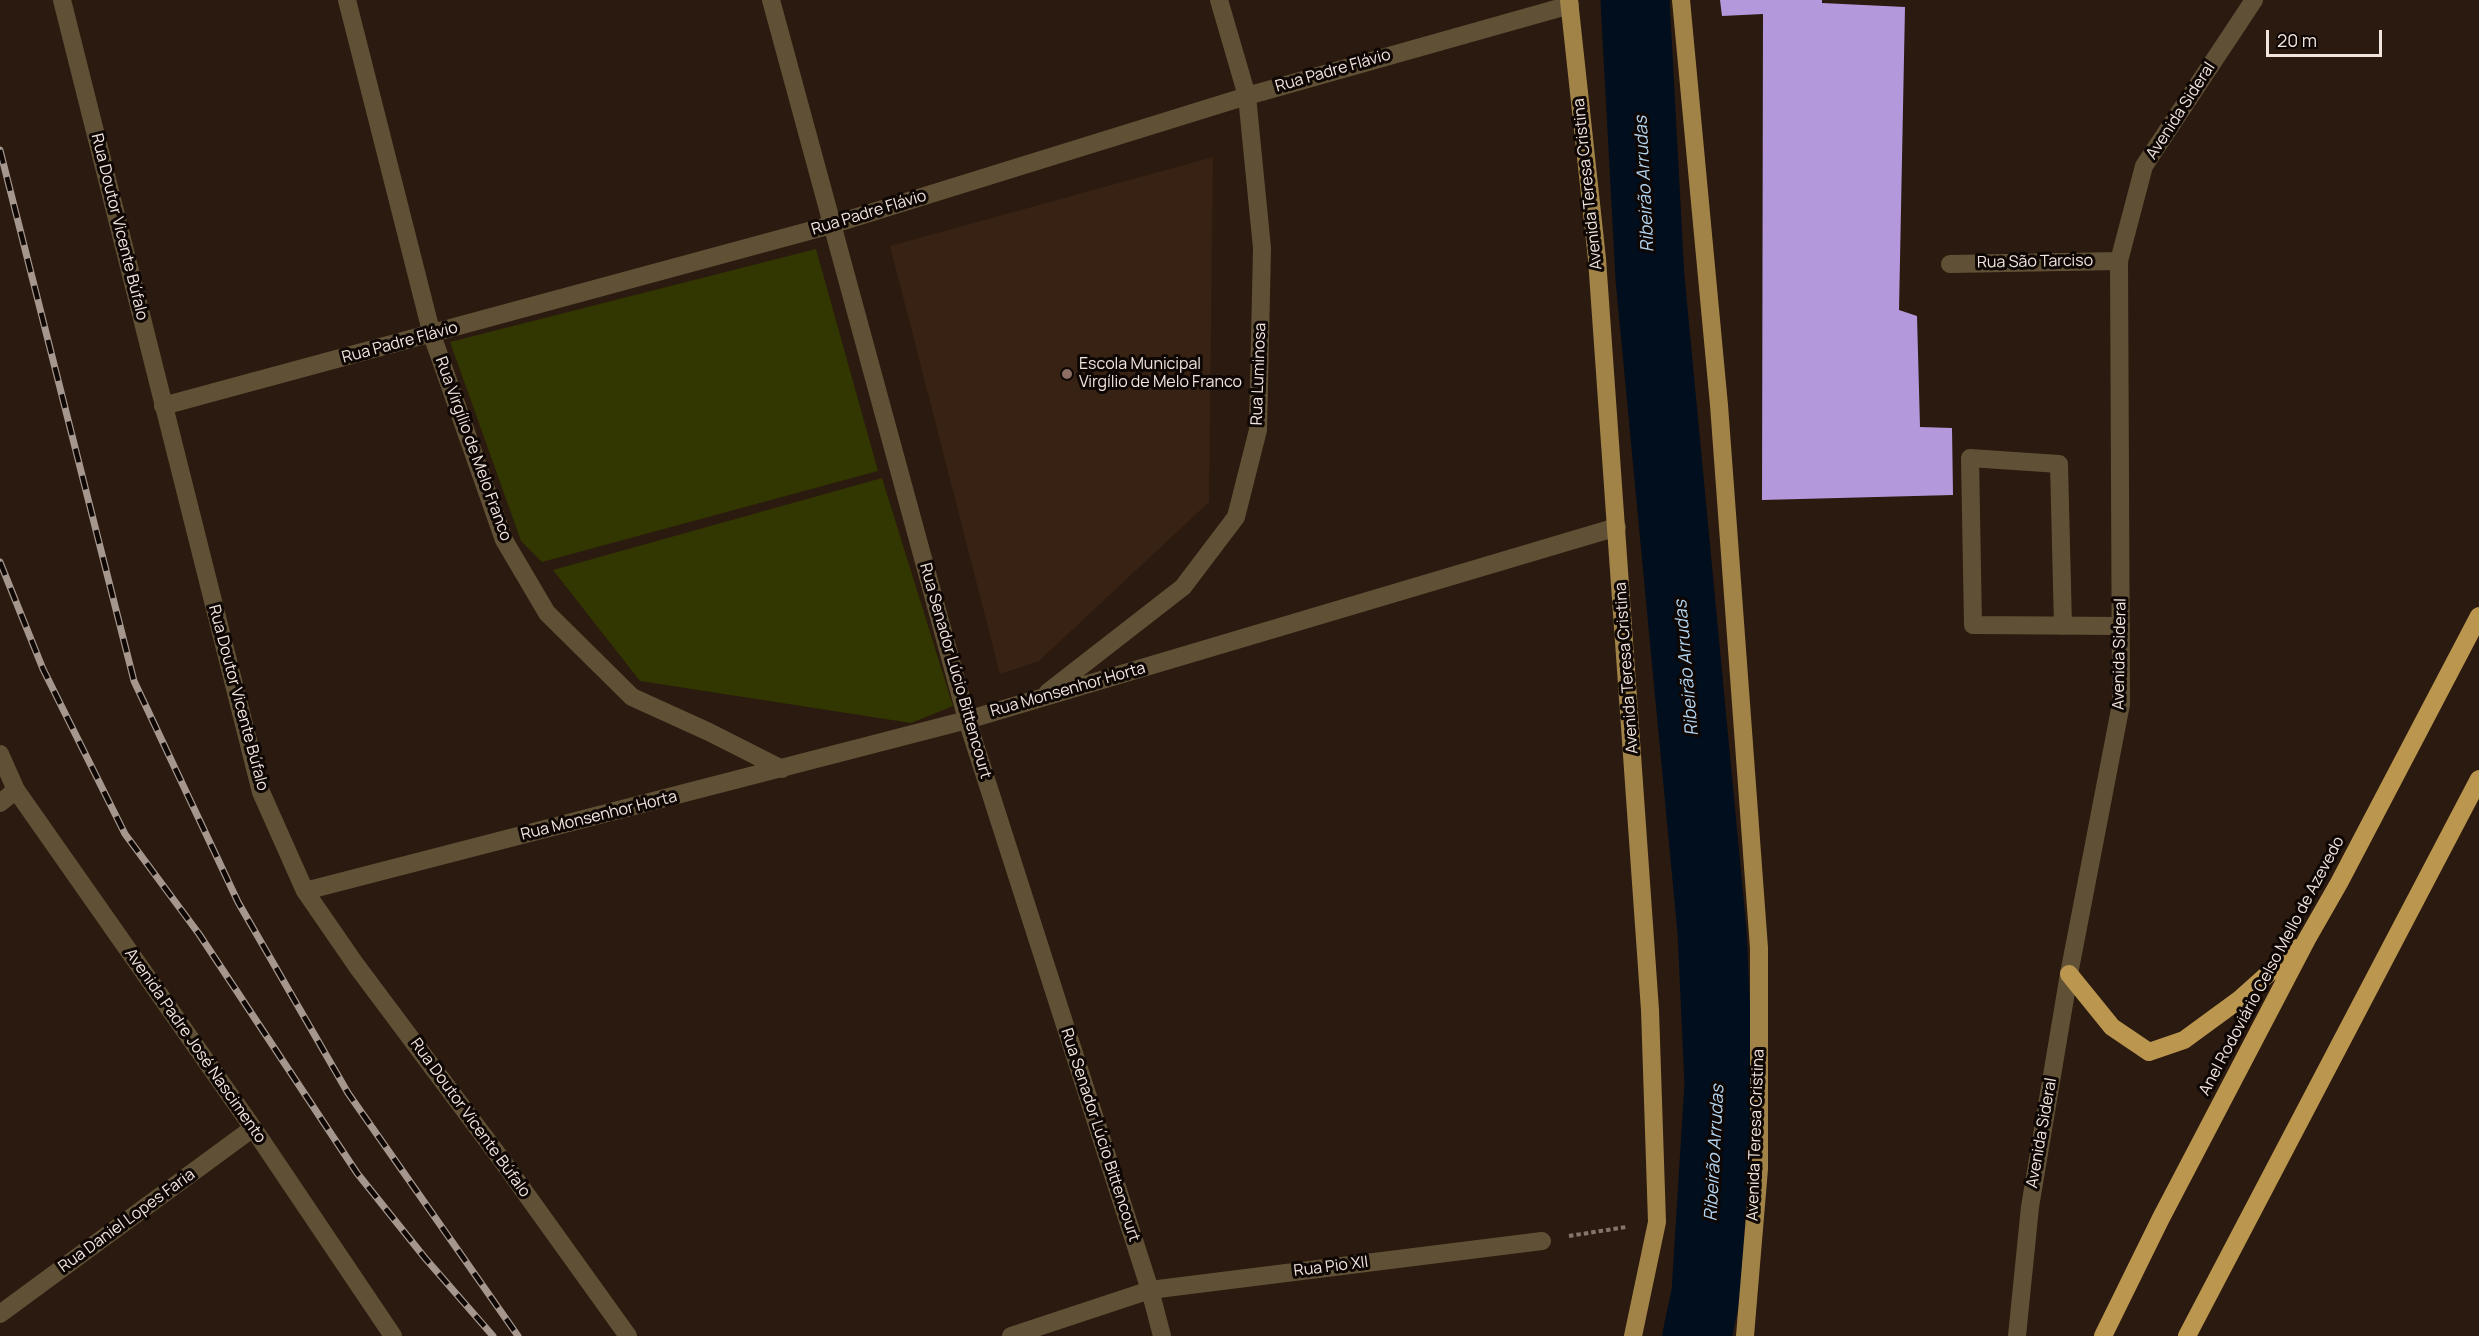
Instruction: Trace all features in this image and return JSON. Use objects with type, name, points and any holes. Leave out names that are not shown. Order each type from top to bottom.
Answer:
[{"type":"highway","name":"Anel Rodoviário Celso Mello de Azevedo","points":[[2103,1336],[2161,1218],[2479,616]]},
{"type":"highway","points":[[2188,1335],[2479,778]]},
{"type":"highway","points":[[2069,974],[2112,1028],[2149,1052],[2184,1040],[2240,999],[2307,939]]},
{"type":"main road","name":"Avenida Teresa Cristina","points":[[1681,0],[1719,405],[1759,948],[1759,1169],[1745,1336]]},
{"type":"main road","name":"Avenida Teresa Cristina","points":[[1569,2],[1597,259],[1650,1010],[1657,1222],[1634,1336]]},
{"type":"street","name":"Rua Doutor Vicente Búfalo","points":[[62,0],[261,792],[305,891],[356,965],[501,1159],[628,1336]]},
{"type":"street","name":"Rua Virgílio de Melo Franco","points":[[347,0],[432,335],[504,540],[547,613],[632,697],[782,769]]},
{"type":"street","name":"Rua Senador Lúcio Bittencourt","points":[[771,0],[967,720],[1150,1290],[1162,1336]]},
{"type":"street","name":"Rua Luminosa","points":[[1040,699],[1183,587],[1236,517],[1258,430],[1262,248],[1246,96],[1219,0]]},
{"type":"street","name":"Avenida Sideral","points":[[2017,1336],[2030,1207],[2069,974],[2121,704],[2119,261],[2144,166],[2254,0]]},
{"type":"street","name":"Rua Padre Flávio","points":[[163,406],[432,335],[831,225],[1246,96],[1569,2]]},
{"type":"street","name":"Rua São Tarciso","points":[[1950,264],[2119,261]]},
{"type":"street","points":[[2063,626],[2059,464],[1970,458],[1973,625],[2063,626],[2121,626]]},
{"type":"street","name":"Rua Monsenhor Horta","points":[[305,891],[967,720],[1617,527]]},
{"type":"street","name":"Avenida Padre José Nascimento","points":[[0,754],[16,790],[253,1128],[393,1336]]},
{"type":"street","points":[[0,803],[16,790]]},
{"type":"street","name":"Rua Daniel Lopes Faria","points":[[0,1314],[253,1128]]},
{"type":"street","name":"Rua Pio XII","points":[[1011,1336],[1150,1290],[1542,1240]]},
{"type":"path","points":[[1542,1240],[1657,1222]]},
{"type":"shaded area","name":"Escola Municipal Virgílio de Melo Franco","points":[[1213,157],[1209,502],[1039,661],[1000,674],[890,246]]},
{"type":"green space","points":[[816,249],[878,471],[542,562],[521,541],[450,342]]},
{"type":"green space","points":[[882,478],[953,706],[911,723],[640,681],[553,570]]},
{"type":"building","points":[[1720,0],[1822,0],[1822,3],[1905,7],[1899,310],[1917,316],[1920,427],[1952,428],[1953,495],[1762,500],[1763,14],[1722,16]]},
{"type":"waterway","name":"Ribeirão Arrudas","points":[[1635,0],[1650,278],[1712,931],[1719,1084],[1706,1293],[1697,1336]]},
{"type":"railway","points":[[0,150],[134,681],[238,902],[348,1093],[518,1336]]},
{"type":"railway","points":[[0,562],[43,669],[125,834],[199,934],[357,1173],[425,1258],[493,1336]]},
{"type":"place","name":"Escola Municipal Virgílio de Melo Franco","points":[[1067,374]]}]
